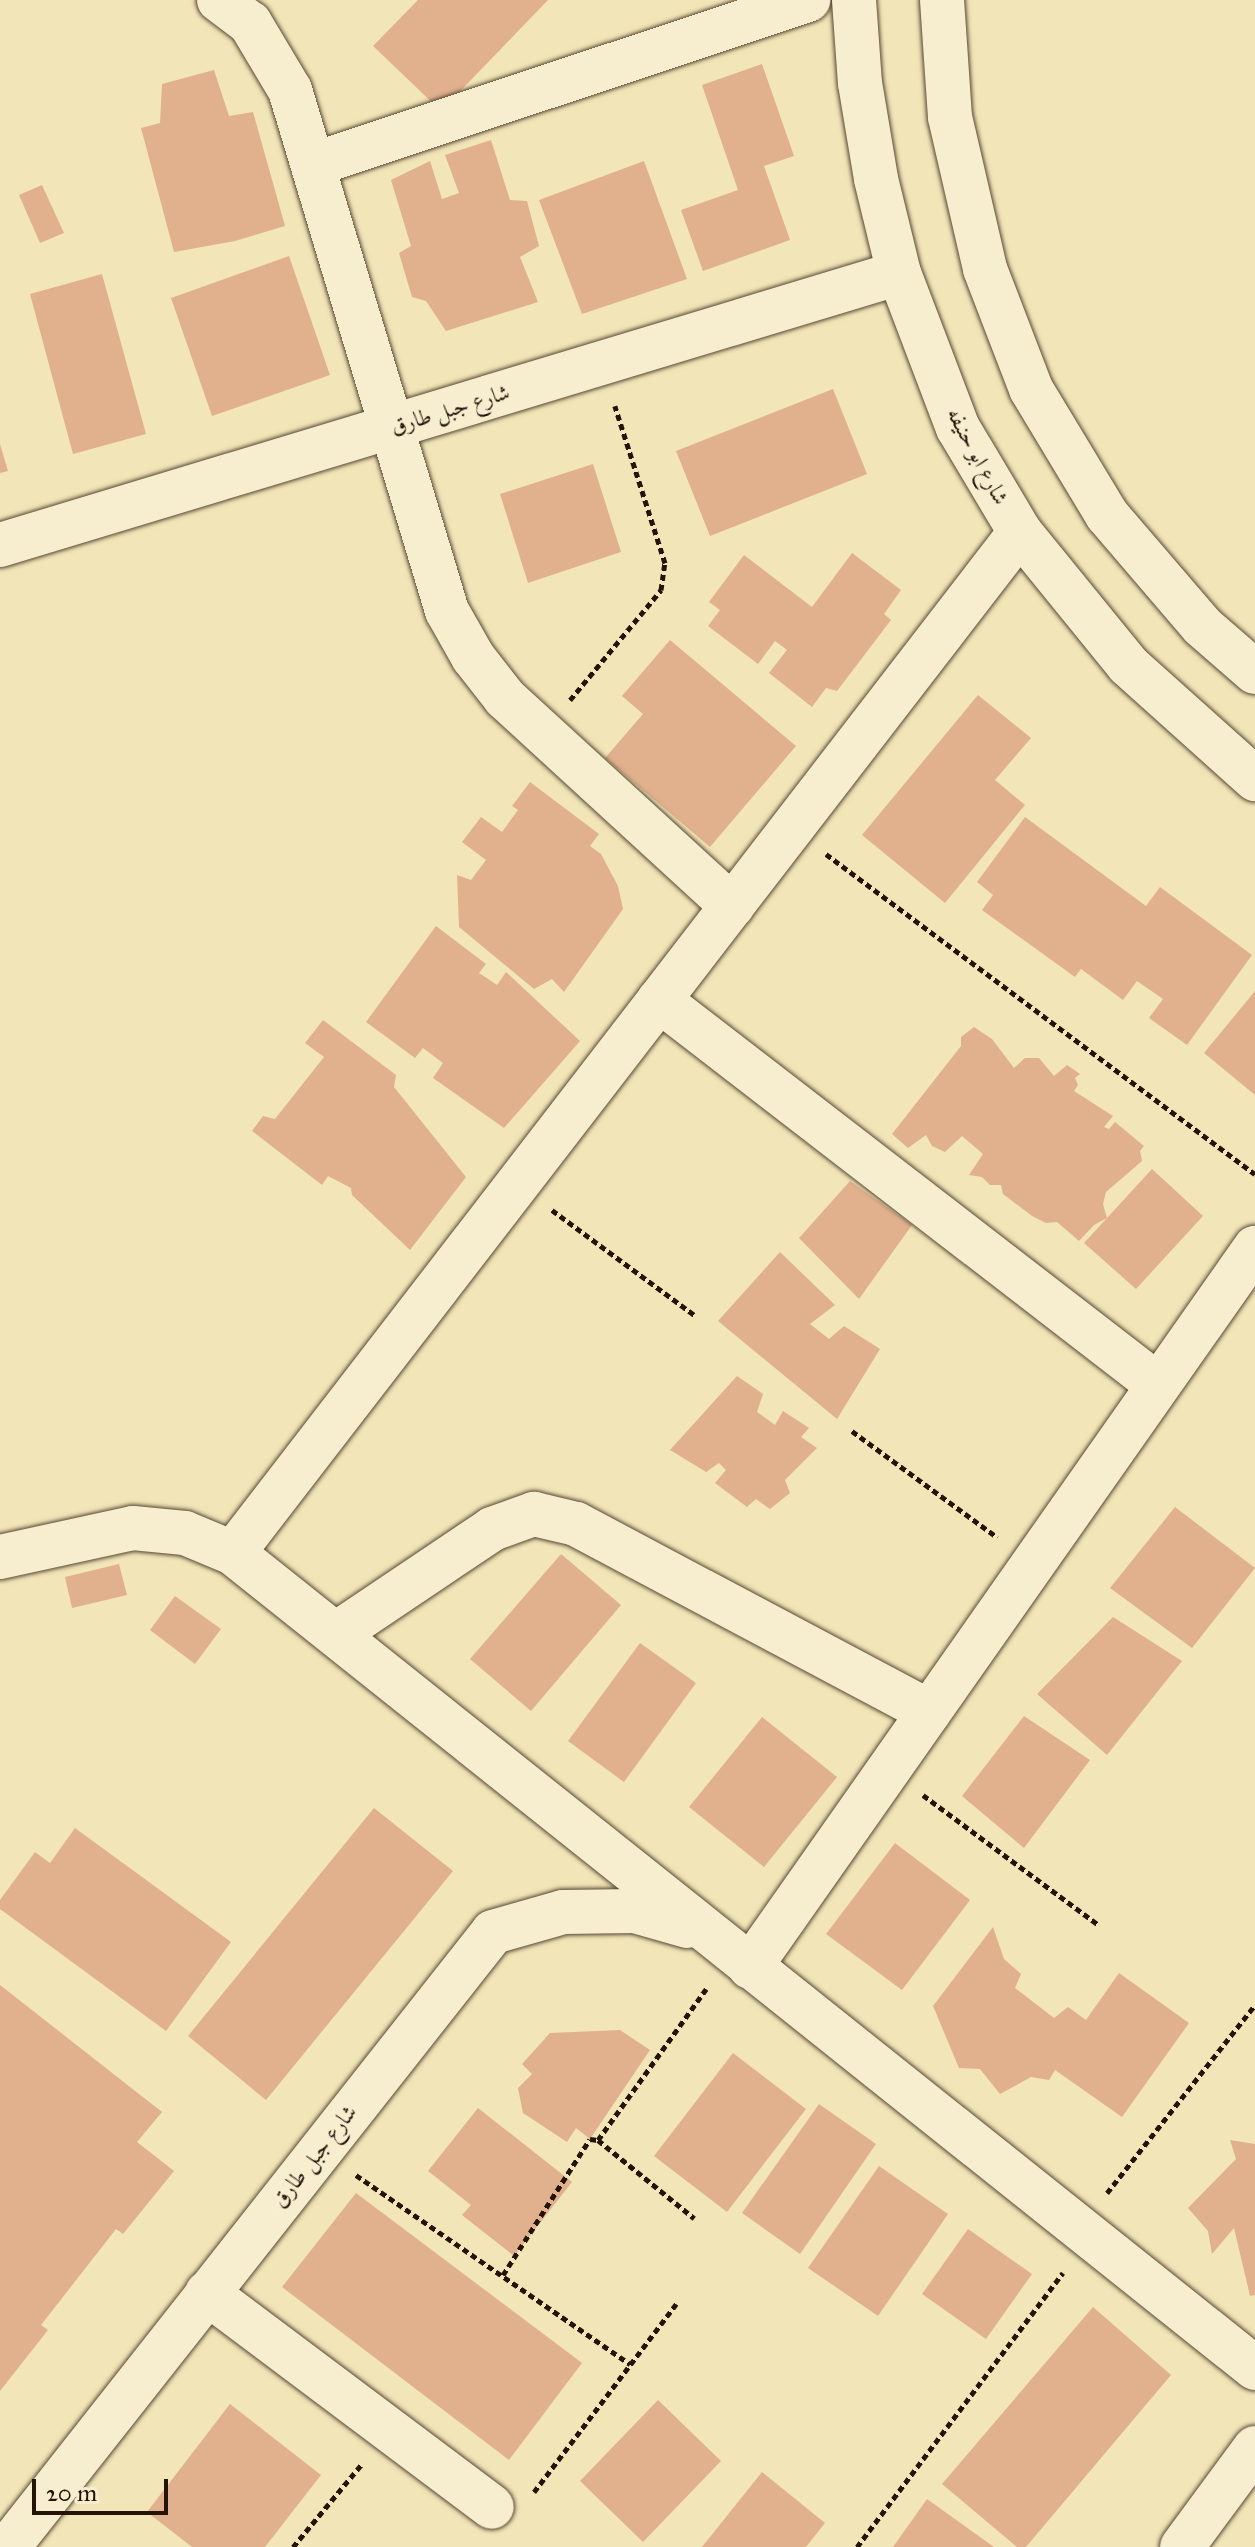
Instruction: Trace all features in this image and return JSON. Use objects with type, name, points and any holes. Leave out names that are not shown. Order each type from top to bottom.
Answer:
[{"type":"street","points":[[219,0],[250,23],[290,90],[315,164],[447,611],[473,657],[542,733],[732,906]]},
{"type":"street","points":[[315,164],[808,0]]},
{"type":"street","name":"شارع ابو حنيفه","points":[[854,0],[860,83],[874,165],[899,273],[958,428],[1020,532],[1128,665],[1255,779]]},
{"type":"street","points":[[942,0],[950,117],[985,269],[1031,389],[1107,515],[1202,626],[1255,672]]},
{"type":"street","name":"شارع جبل طارق","points":[[0,545],[899,273]]},
{"type":"street","points":[[233,1553],[1020,532]]},
{"type":"street","points":[[659,1000],[1158,1385]]},
{"type":"street","points":[[729,1950],[888,1770],[1255,1248]]},
{"type":"street","points":[[336,1634],[492,1529],[534,1514],[576,1524],[929,1712]]},
{"type":"street","points":[[0,1557],[133,1528],[185,1533],[233,1553],[1255,2368]]},
{"type":"street","name":"شارع جبل طارق","points":[[0,2547],[13,2541],[493,1932],[563,1912],[635,1911],[729,1950]]},
{"type":"street","points":[[207,2293],[492,2507]]},
{"type":"street","points":[[1182,2547],[1255,2448]]},
{"type":"path","points":[[542,733],[661,590],[665,563],[601,364]]},
{"type":"path","points":[[792,828],[1255,1174]]},
{"type":"path","points":[[518,1184],[696,1316]]},
{"type":"path","points":[[852,1431],[1033,1563]]},
{"type":"path","points":[[888,1770],[1099,1925]]},
{"type":"path","points":[[598,2140],[729,1950]]},
{"type":"path","points":[[857,2547],[1085,2232],[1255,2005]]},
{"type":"path","points":[[503,2275],[590,2139],[598,2140],[694,2218]]},
{"type":"path","points":[[319,2149],[630,2364]]},
{"type":"path","points":[[492,2507],[518,2506],[538,2488],[676,2304]]},
{"type":"path","points":[[293,2547],[389,2430]]},
{"type":"building","points":[[418,0],[548,0],[441,111],[373,46]]},
{"type":"building","points":[[762,64],[794,156],[764,166],[790,240],[703,271],[681,210],[738,190],[702,85]]},
{"type":"building","points":[[214,70],[229,116],[253,112],[285,226],[235,241],[174,252],[141,128],[160,123],[162,84]]},
{"type":"building","points":[[491,140],[510,200],[527,201],[539,246],[520,257],[538,302],[446,331],[426,301],[412,297],[399,253],[411,246],[391,180],[430,161],[442,199],[459,193],[445,155]]},
{"type":"building","points":[[644,161],[687,279],[582,314],[539,200]]},
{"type":"building","points":[[42,185],[64,233],[40,243],[19,195]]},
{"type":"building","points":[[289,256],[330,375],[212,416],[171,298]]},
{"type":"building","points":[[102,274],[146,434],[73,454],[30,294]]},
{"type":"building","points":[[833,389],[867,474],[710,536],[676,451]]},
{"type":"building","points":[[0,444],[8,471],[0,473]]},
{"type":"building","points":[[593,464],[621,552],[528,583],[500,494]]},
{"type":"building","points":[[852,553],[901,590],[884,614],[891,620],[837,691],[826,688],[812,707],[769,673],[787,650],[775,641],[758,664],[708,626],[720,610],[709,602],[744,555],[812,607]]},
{"type":"building","points":[[670,640],[796,746],[710,847],[605,758],[643,714],[622,696]]},
{"type":"building","points":[[978,695],[1031,738],[995,780],[1025,805],[945,903],[862,835]]},
{"type":"building","points":[[530,782],[599,834],[590,846],[601,854],[618,886],[623,909],[564,992],[552,979],[534,989],[459,927],[457,875],[471,880],[486,860],[462,842],[481,817],[502,832],[518,810],[512,806]]},
{"type":"building","points":[[1025,817],[1146,906],[1160,887],[1252,955],[1187,1045],[1149,1018],[1163,999],[1137,981],[1123,1000],[1081,969],[1075,977],[982,910],[993,895],[977,882]]},
{"type":"building","points":[[436,926],[486,964],[479,973],[497,985],[506,972],[580,1041],[504,1128],[433,1078],[443,1063],[423,1048],[415,1058],[366,1022]]},
{"type":"building","points":[[1255,991],[1255,1095],[1204,1053]]},
{"type":"building","points":[[323,1020],[396,1075],[394,1087],[466,1177],[410,1250],[352,1195],[351,1188],[328,1176],[322,1185],[252,1131],[263,1116],[275,1119],[324,1057],[305,1043]]},
{"type":"building","points":[[974,1027],[992,1039],[1014,1068],[1025,1058],[1039,1058],[1054,1076],[1067,1065],[1080,1074],[1075,1078],[1078,1085],[1074,1091],[1113,1116],[1104,1127],[1109,1129],[1115,1122],[1144,1146],[1140,1151],[1142,1161],[1106,1192],[1103,1204],[1107,1218],[1094,1225],[1079,1241],[1057,1222],[1046,1223],[1032,1216],[1003,1194],[1001,1185],[990,1185],[982,1177],[969,1175],[983,1154],[962,1136],[945,1152],[932,1146],[926,1135],[908,1148],[892,1134],[961,1046],[961,1037]]},
{"type":"building","points":[[1152,1169],[1203,1216],[1136,1289],[1084,1243]]},
{"type":"building","points":[[850,1181],[912,1225],[859,1299],[799,1238]]},
{"type":"building","points":[[780,1252],[835,1305],[810,1324],[829,1339],[844,1326],[880,1349],[837,1419],[718,1321]]},
{"type":"building","points":[[737,1376],[763,1394],[757,1412],[775,1425],[783,1411],[809,1428],[801,1437],[817,1448],[785,1480],[790,1493],[770,1509],[756,1499],[747,1507],[715,1483],[726,1470],[719,1463],[706,1472],[670,1450]]},
{"type":"building","points":[[1175,1507],[1255,1568],[1192,1648],[1110,1588]]},
{"type":"building","points":[[561,1554],[621,1605],[531,1711],[470,1659]]},
{"type":"building","points":[[119,1564],[127,1595],[72,1608],[65,1577]]},
{"type":"building","points":[[175,1596],[221,1629],[195,1664],[150,1630]]},
{"type":"building","points":[[1113,1617],[1182,1661],[1107,1755],[1037,1694]]},
{"type":"building","points":[[640,1643],[696,1683],[624,1782],[568,1741]]},
{"type":"building","points":[[1024,1716],[1090,1760],[1024,1848],[962,1796]]},
{"type":"building","points":[[762,1717],[837,1777],[764,1867],[689,1807]]},
{"type":"building","points":[[374,1808],[453,1871],[266,2100],[188,2036]]},
{"type":"building","points":[[75,1828],[231,1942],[166,2031],[0,1909],[0,1900],[35,1852],[50,1863]]},
{"type":"building","points":[[895,1843],[970,1900],[902,1990],[826,1934]]},
{"type":"building","points":[[993,1927],[1004,1959],[1021,1974],[1015,1988],[1054,2018],[1068,2007],[1086,2020],[1119,1973],[1189,2023],[1122,2117],[1055,2070],[1049,2080],[1031,2077],[1000,2094],[980,2069],[959,2068],[933,2006]]},
{"type":"building","points":[[0,1985],[162,2112],[137,2142],[174,2171],[123,2234],[116,2229],[41,2325],[48,2330],[0,2391]]},
{"type":"building","points":[[620,2030],[650,2050],[590,2139],[576,2128],[567,2142],[523,2113],[518,2088],[532,2074],[522,2064],[550,2033]]},
{"type":"building","points":[[733,2053],[806,2109],[727,2212],[654,2156]]},
{"type":"building","points":[[819,2104],[876,2144],[800,2254],[742,2213]]},
{"type":"building","points":[[478,2108],[572,2182],[514,2256],[462,2215],[471,2205],[428,2171]]},
{"type":"building","points":[[1230,2140],[1255,2144],[1255,2295],[1250,2296],[1234,2228],[1212,2254],[1208,2231],[1188,2208],[1236,2159]]},
{"type":"building","points":[[879,2166],[948,2214],[878,2316],[808,2268]]},
{"type":"building","points":[[356,2193],[582,2363],[509,2460],[282,2287]]},
{"type":"building","points":[[968,2229],[1032,2274],[986,2339],[922,2294]]},
{"type":"building","points":[[1093,2307],[1171,2375],[1026,2547],[1017,2547],[942,2484]]},
{"type":"building","points":[[658,2400],[721,2461],[643,2542],[580,2481]]},
{"type":"building","points":[[230,2404],[321,2475],[265,2547],[192,2547],[147,2512]]},
{"type":"building","points":[[762,2472],[825,2523],[806,2547],[702,2547]]},
{"type":"building","points":[[927,2499],[994,2547],[893,2547]]}]
